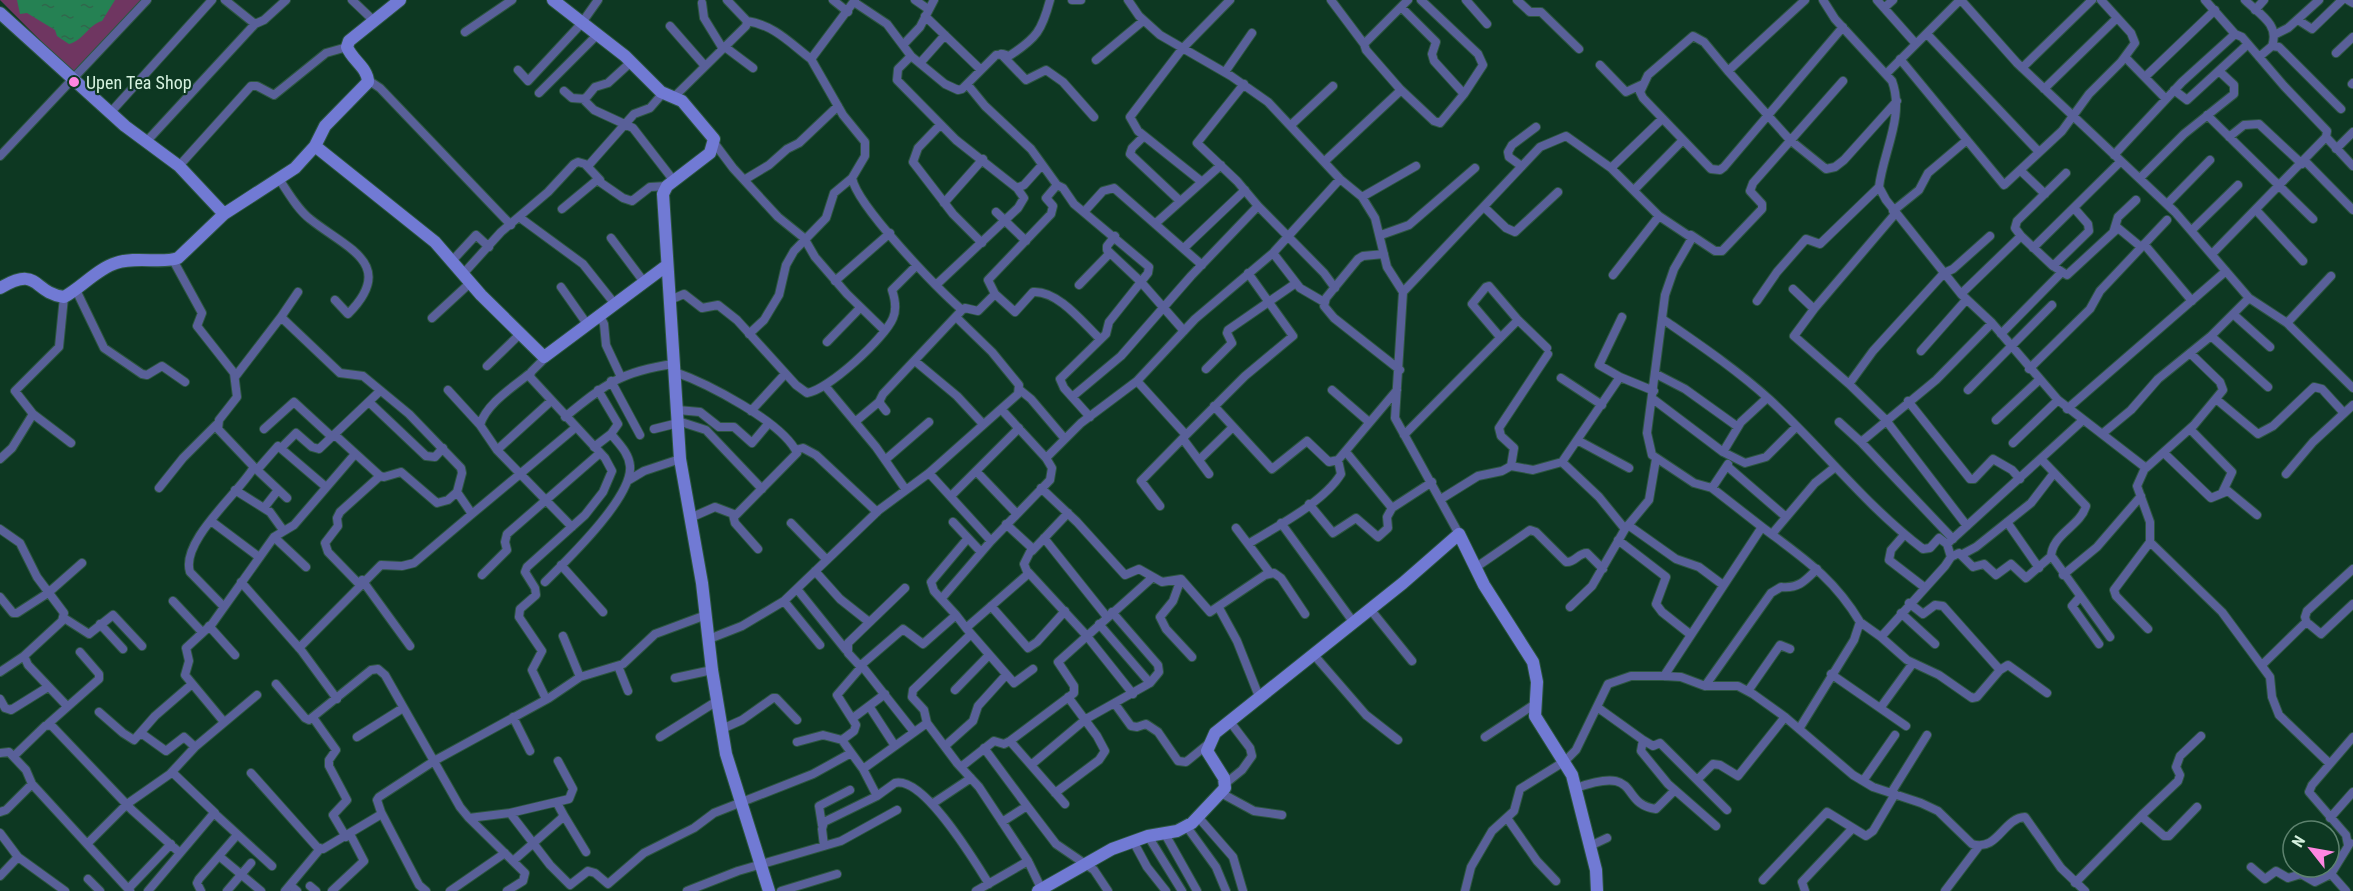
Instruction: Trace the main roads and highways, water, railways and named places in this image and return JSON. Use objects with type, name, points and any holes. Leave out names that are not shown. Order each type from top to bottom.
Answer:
[{"type":"water","points":[[17,0],[115,0],[102,21],[69,44],[57,36],[55,30],[27,13],[20,14]]},
{"type":"place","name":"Upen Tea Shop","points":[[74,82]]}]
